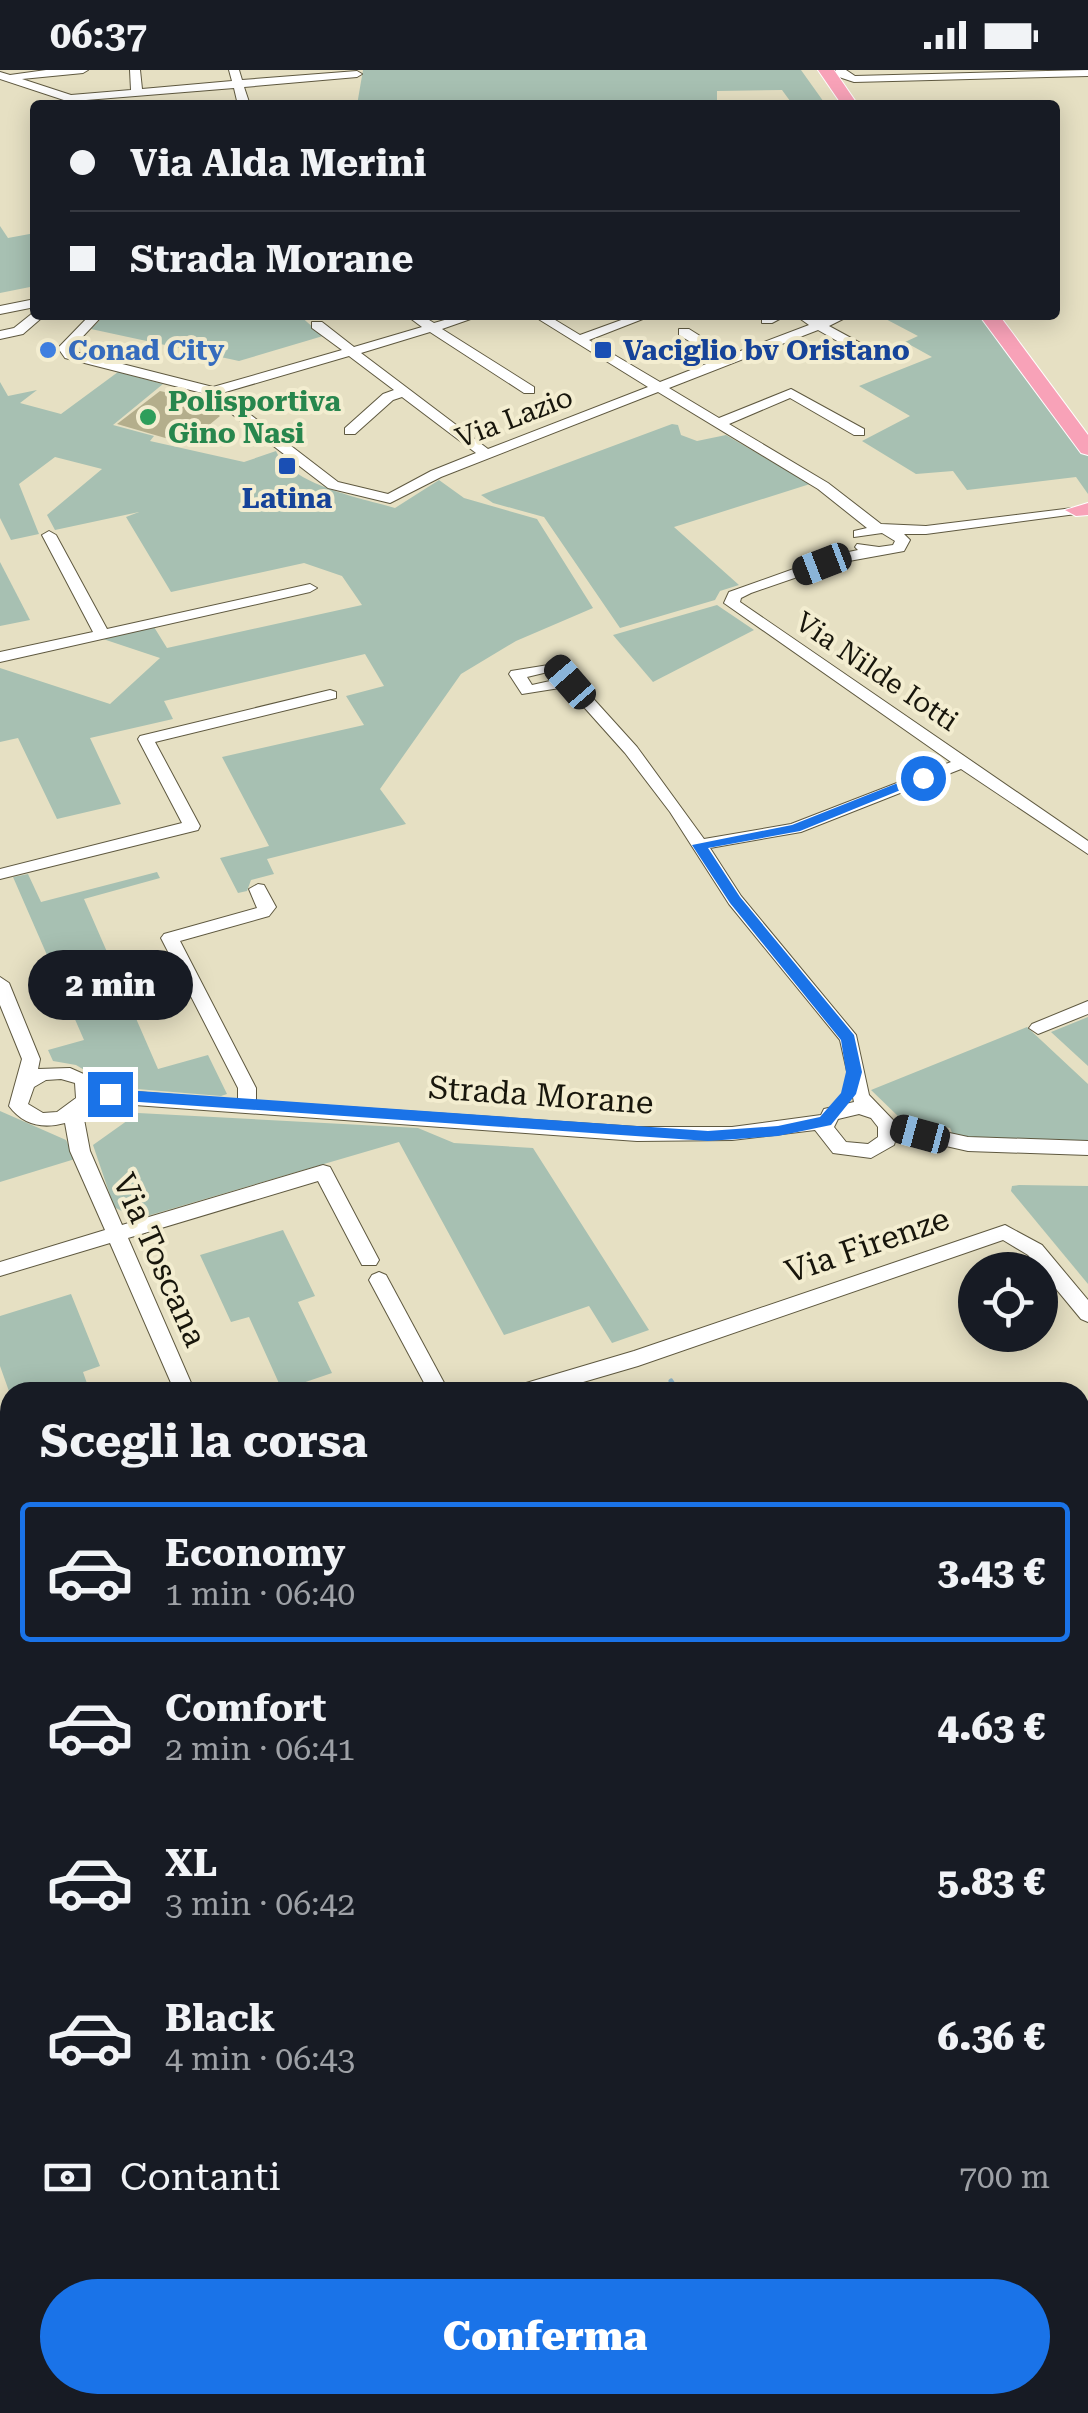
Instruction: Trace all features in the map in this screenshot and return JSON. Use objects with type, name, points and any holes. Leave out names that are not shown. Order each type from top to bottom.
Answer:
[{"type":"highway","points":[[812,70],[832,100]]},
{"type":"highway","points":[[826,70],[847,100]]},
{"type":"highway","points":[[993,320],[1088,449]]},
{"type":"highway","points":[[1007,320],[1088,432]]},
{"type":"street","points":[[2,76],[83,70]]},
{"type":"street","points":[[135,70],[137,93]]},
{"type":"street","points":[[234,70],[243,100]]},
{"type":"street","points":[[841,70],[840,74],[854,79],[1088,73]]},
{"type":"street","points":[[72,98],[356,74]]},
{"type":"street","points":[[2,76],[77,100]]},
{"type":"street","points":[[0,310],[30,304]]},
{"type":"street","points":[[0,322],[30,316]]},
{"type":"street","points":[[0,335],[18,332],[32,320]]},
{"type":"street","points":[[93,320],[65,348],[70,355],[212,392],[459,320]]},
{"type":"street","points":[[420,320],[529,390]]},
{"type":"street","points":[[546,320],[824,486],[845,507],[902,537],[903,544]]},
{"type":"street","points":[[578,340],[632,320]]},
{"type":"street","points":[[810,320],[870,354]]},
{"type":"street","name":"Via Lazio","points":[[212,392],[333,485],[390,499],[487,454],[835,320]]},
{"type":"street","points":[[317,325],[406,391],[442,424],[487,454]]},
{"type":"street","points":[[684,332],[731,360]]},
{"type":"street","points":[[350,431],[388,397],[406,391]]},
{"type":"street","points":[[718,424],[792,393],[859,432]]},
{"type":"street","points":[[845,507],[858,538],[874,552]]},
{"type":"street","points":[[858,538],[883,529],[926,530],[1082,509]]},
{"type":"street","name":"Via Nilde Iotti","points":[[926,530],[890,552],[835,559],[746,590],[734,596],[732,603],[1088,849]]},
{"type":"street","points":[[49,536],[102,634]]},
{"type":"street","name":"Via Nilde Iotti","points":[[835,559],[858,538]]},
{"type":"street","points":[[0,656],[310,588]]},
{"type":"street","points":[[570,682],[631,750],[735,900],[849,1039],[854,1072],[869,1109],[888,1133]]},
{"type":"street","points":[[0,874],[192,826],[146,739],[330,695]]},
{"type":"street","points":[[699,845],[795,828],[962,762]]},
{"type":"street","points":[[247,1106],[248,1088],[170,938],[263,912],[267,907],[258,889]]},
{"type":"street","points":[[0,984],[30,1059],[16,1098],[22,1111]]},
{"type":"street","points":[[1038,1028],[1088,1008]]},
{"type":"street","points":[[0,1107],[43,1120],[77,1110],[87,1091],[84,1084],[30,1059]]},
{"type":"street","points":[[0,1094],[54,1072]]},
{"type":"street","points":[[830,1122],[849,1094],[854,1072]]},
{"type":"street","name":"Strada Morane","points":[[84,1084],[121,1097],[708,1136],[778,1131],[830,1122]]},
{"type":"street","name":"Strada Morane","points":[[77,1110],[121,1097]]},
{"type":"street","points":[[830,1122],[869,1109]]},
{"type":"street","name":"Via Toscana","points":[[77,1110],[80,1151],[181,1382]]},
{"type":"street","name":"Via Toscana","points":[[43,1120],[80,1151]]},
{"type":"street","points":[[830,1122],[840,1148],[860,1152],[888,1133],[946,1141],[1088,1148]]},
{"type":"street","points":[[0,1269],[323,1172],[368,1260]]},
{"type":"street","points":[[0,1255],[91,1228],[115,1232]]},
{"type":"street","name":"Via Firenze","points":[[557,1382],[638,1358],[1005,1232],[1036,1250],[1085,1305]]},
{"type":"street","points":[[380,1280],[434,1382]]},
{"type":"street","name":"Via Firenze","points":[[590,1382],[614,1374],[638,1358]]},
{"type":"green space","points":[[363,70],[801,70],[822,100],[789,100],[782,90],[717,91],[717,100],[358,100]]},
{"type":"green space","points":[[0,226],[8,238],[30,234],[30,287],[0,293]]},
{"type":"green space","points":[[100,320],[305,320],[323,336],[239,361],[91,329]]},
{"type":"green space","points":[[888,320],[987,320],[1088,453],[1088,494],[1076,477],[967,490],[953,471],[916,474],[862,441],[910,416],[859,386],[932,357],[905,342],[918,336]]},
{"type":"green space","points":[[118,372],[163,384],[113,425],[154,436],[150,441],[244,462],[276,451],[284,463],[311,481],[395,508],[439,480],[464,498],[537,519],[593,608],[516,641],[461,674],[380,789],[406,824],[267,859],[274,874],[251,880],[247,891],[238,893],[220,858],[269,846],[222,757],[364,725],[346,696],[384,686],[365,654],[164,701],[173,719],[90,738],[121,804],[57,819],[18,738],[0,742],[0,668],[110,704],[160,658],[103,639],[154,627],[167,648],[362,605],[342,576],[304,563],[171,592],[126,517],[139,512],[55,530],[47,515],[102,469],[55,457],[19,484],[39,534],[11,540],[0,518],[0,382],[8,396],[37,390],[20,403],[61,414]]},
{"type":"green space","points":[[678,425],[681,435],[697,441],[726,435],[810,484],[674,527],[739,585],[720,591],[715,600],[620,628],[544,517],[493,503],[481,495]]},
{"type":"green space","points":[[0,562],[30,620],[0,626]]},
{"type":"green space","points":[[717,605],[754,630],[653,682],[613,635]]},
{"type":"green space","points":[[157,872],[160,878],[84,899],[158,1069],[208,1055],[227,1094],[221,1096],[113,1087],[76,1065],[53,1061],[48,1050],[84,1040],[13,877],[28,874],[41,902]]},
{"type":"green space","points":[[1088,1017],[1088,1066],[1051,1032]]},
{"type":"green space","points":[[1027,1027],[1088,1084],[1088,1141],[985,1141],[953,1135],[950,1128],[901,1119],[871,1090]]},
{"type":"green space","points":[[0,1111],[66,1140],[75,1159],[0,1182]]},
{"type":"green space","points":[[138,1113],[418,1128],[454,1143],[533,1148],[649,1330],[612,1343],[589,1306],[504,1335],[399,1142],[137,1219],[114,1207],[93,1145]]},
{"type":"green space","points":[[1012,1186],[1088,1186],[1088,1284],[1011,1191]]},
{"type":"green space","points":[[283,1230],[315,1296],[298,1302],[332,1373],[306,1382],[278,1382],[249,1317],[231,1322],[200,1255]]},
{"type":"green space","points":[[71,1294],[100,1366],[83,1372],[86,1382],[6,1382],[0,1366],[0,1316]]},
{"type":"building","name":"Polisportiva Gino Nasi","points":[[160,391],[201,400],[220,416],[186,444],[117,424]]},
{"type":"place","name":"Conad City","points":[[48,350]]},
{"type":"place","name":"Vaciglio bv Oristano","points":[[603,350]]},
{"type":"place","name":"Polisportiva Gino Nasi","points":[[148,417]]},
{"type":"place","name":"Latina","points":[[287,466]]},
{"type":"route","points":[[110,1094],[159,1101],[708,1136],[778,1131],[826,1121],[849,1094],[854,1072],[849,1039],[735,900],[699,845],[795,828],[923,778]]}]
